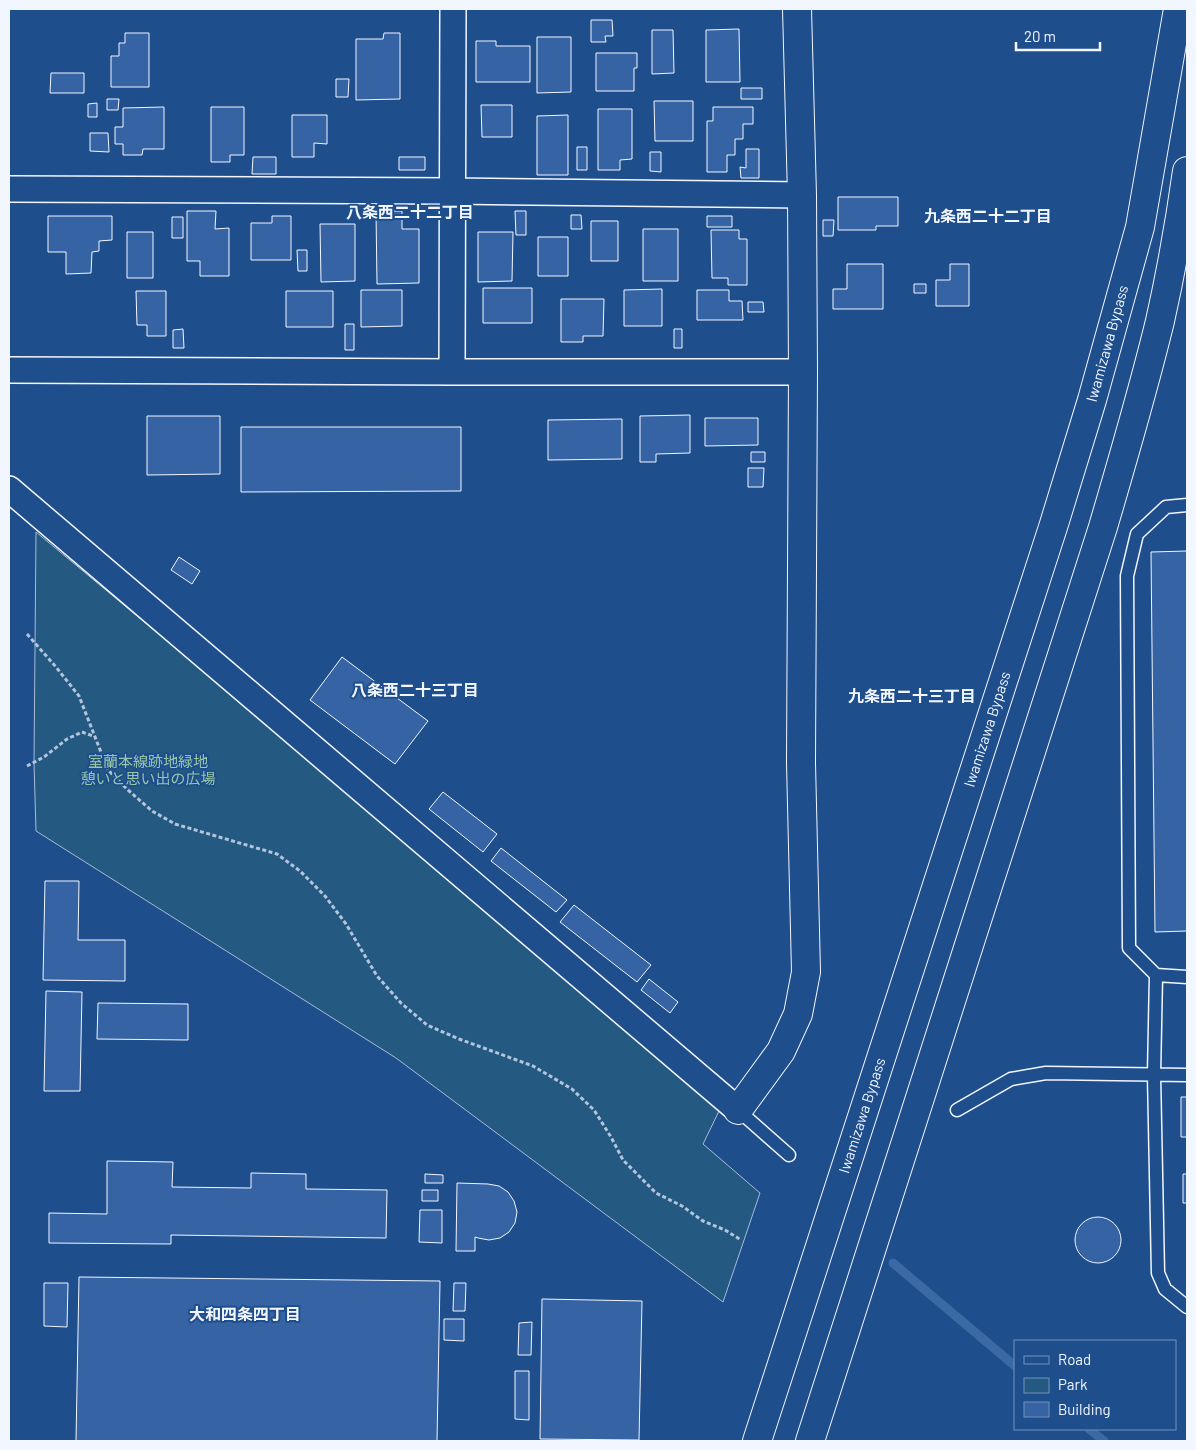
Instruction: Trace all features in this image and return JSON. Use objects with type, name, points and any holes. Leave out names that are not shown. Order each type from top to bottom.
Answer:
[{"type":"main road","points":[[738,1110],[781,1051],[798,1014],[806,972],[801,763],[802,196],[797,9]]},
{"type":"main road","name":"Iwamizawa Bypass","points":[[757,1441],[1054,524],[1092,400],[1140,227],[1178,9]]},
{"type":"main road","points":[[810,1441],[1102,527],[1134,421],[1160,321],[1178,230],[1187,171]]},
{"type":"street","points":[[452,372],[453,9]]},
{"type":"street","points":[[9,189],[453,191],[802,196]]},
{"type":"street","points":[[9,370],[803,372]]},
{"type":"street","points":[[9,489],[738,1110]]},
{"type":"lane","points":[[1187,505],[1166,507],[1137,534],[1127,576],[1129,948],[1156,976],[1187,977]]},
{"type":"lane","points":[[1156,976],[1154,1075],[1158,1273],[1165,1289],[1187,1307]]},
{"type":"lane","points":[[957,1110],[1011,1079],[1046,1073],[1187,1076]]},
{"type":"lane","points":[[738,1110],[788,1155]]},
{"type":"path","points":[[27,634],[79,696],[108,770],[152,811],[175,824],[277,854],[300,871],[325,896],[346,924],[377,976],[401,1002],[428,1025],[459,1039],[533,1066],[572,1088],[594,1110],[623,1160],[656,1193],[682,1206],[703,1221],[726,1230],[741,1240]]},
{"type":"path","points":[[27,766],[44,757],[67,739],[82,732],[94,737]]},
{"type":"green space","name":"室蘭本線跡地緑地 憩いと思い出の広場","points":[[36,532],[720,1109],[703,1144],[760,1193],[723,1302],[396,1058],[36,831],[34,763]]},
{"type":"building","points":[[591,20],[612,20],[613,36],[605,36],[606,42],[591,42]]},
{"type":"building","points":[[739,29],[740,82],[706,82],[706,30]]},
{"type":"building","points":[[652,30],[673,30],[674,73],[652,74]]},
{"type":"building","points":[[125,33],[149,33],[149,87],[111,87],[111,56],[119,56],[119,43],[125,43]]},
{"type":"building","points":[[384,33],[400,33],[400,99],[356,100],[356,39],[383,39]]},
{"type":"building","points":[[537,37],[571,37],[571,92],[537,93]]},
{"type":"building","points":[[476,41],[496,41],[496,46],[530,46],[530,82],[476,82]]},
{"type":"building","points":[[596,53],[637,53],[637,68],[634,68],[634,91],[596,91]]},
{"type":"building","points":[[51,73],[84,73],[84,93],[50,93]]},
{"type":"building","points":[[336,79],[349,79],[348,97],[336,97]]},
{"type":"building","points":[[741,88],[762,88],[762,99],[741,99]]},
{"type":"building","points":[[107,99],[119,99],[118,110],[107,110]]},
{"type":"building","points":[[654,101],[693,101],[693,141],[655,141]]},
{"type":"building","points":[[97,103],[97,117],[88,117],[88,104]]},
{"type":"building","points":[[481,105],[512,105],[512,137],[482,137]]},
{"type":"building","points":[[164,107],[164,149],[143,149],[142,155],[123,155],[123,144],[115,144],[115,127],[123,127],[123,108]]},
{"type":"building","points":[[211,107],[244,107],[244,155],[230,155],[230,162],[211,162]]},
{"type":"building","points":[[713,107],[753,107],[753,124],[743,124],[743,139],[735,139],[735,155],[727,155],[727,172],[707,172],[707,121],[713,121]]},
{"type":"building","points":[[598,109],[632,109],[632,159],[620,160],[620,170],[598,170]]},
{"type":"building","points":[[292,115],[327,115],[327,144],[314,143],[314,157],[292,157]]},
{"type":"building","points":[[568,115],[568,175],[537,175],[537,116]]},
{"type":"building","points":[[90,133],[108,133],[109,152],[90,151]]},
{"type":"building","points":[[577,147],[587,147],[587,170],[577,170]]},
{"type":"building","points":[[746,149],[759,149],[759,178],[741,178],[740,167],[746,168]]},
{"type":"building","points":[[650,152],[661,152],[661,172],[650,171]]},
{"type":"building","points":[[253,157],[276,157],[276,174],[252,174]]},
{"type":"building","points":[[399,157],[425,157],[425,170],[399,170]]},
{"type":"building","points":[[838,197],[898,197],[898,226],[876,226],[876,230],[838,230]]},
{"type":"building","points":[[187,211],[216,211],[215,229],[229,228],[229,276],[200,276],[200,261],[187,261]]},
{"type":"building","points":[[376,211],[402,211],[402,229],[419,229],[419,283],[377,284]]},
{"type":"building","points":[[515,211],[526,211],[526,235],[516,235]]},
{"type":"building","points":[[571,215],[581,215],[582,229],[571,229]]},
{"type":"building","points":[[48,216],[112,216],[112,240],[99,241],[99,251],[92,252],[91,273],[66,274],[66,252],[48,252]]},
{"type":"building","points":[[272,216],[291,216],[291,260],[251,260],[251,223],[272,223]]},
{"type":"building","points":[[707,216],[732,216],[732,227],[707,227]]},
{"type":"building","points":[[172,217],[183,217],[183,238],[172,238]]},
{"type":"building","points":[[823,220],[834,220],[833,236],[823,236]]},
{"type":"building","points":[[591,221],[618,221],[618,261],[591,261]]},
{"type":"building","points":[[320,224],[355,224],[355,281],[321,282]]},
{"type":"building","points":[[643,229],[678,229],[678,281],[643,281]]},
{"type":"building","points":[[711,230],[739,230],[739,239],[747,239],[747,285],[728,285],[728,278],[712,278]]},
{"type":"building","points":[[127,232],[153,232],[153,278],[127,278]]},
{"type":"building","points":[[478,232],[513,232],[512,281],[478,282]]},
{"type":"building","points":[[538,237],[568,237],[568,276],[538,276]]},
{"type":"building","points":[[297,250],[307,250],[307,271],[298,271]]},
{"type":"building","points":[[847,264],[883,264],[883,309],[833,309],[833,289],[847,289]]},
{"type":"building","points":[[950,264],[969,264],[969,306],[936,306],[936,280],[950,280]]},
{"type":"building","points":[[914,284],[926,284],[926,293],[914,293]]},
{"type":"building","points":[[483,288],[532,288],[532,323],[483,323]]},
{"type":"building","points":[[662,289],[662,326],[624,326],[624,290]]},
{"type":"building","points":[[361,290],[402,290],[402,326],[361,327]]},
{"type":"building","points":[[697,290],[729,290],[729,301],[742,301],[743,320],[697,320]]},
{"type":"building","points":[[136,291],[166,291],[166,336],[147,336],[147,325],[137,325]]},
{"type":"building","points":[[286,291],[333,291],[333,327],[286,327]]},
{"type":"building","points":[[561,299],[604,299],[603,336],[583,336],[583,342],[561,342]]},
{"type":"building","points":[[748,302],[763,302],[764,312],[748,312]]},
{"type":"building","points":[[345,324],[354,324],[354,350],[345,350]]},
{"type":"building","points":[[183,329],[184,348],[173,348],[173,330]]},
{"type":"building","points":[[674,329],[682,329],[682,348],[674,348]]},
{"type":"building","points":[[690,415],[690,453],[656,454],[656,462],[640,462],[640,416]]},
{"type":"building","points":[[147,416],[220,416],[220,474],[147,475]]},
{"type":"building","points":[[705,418],[758,418],[758,445],[705,446]]},
{"type":"building","points":[[622,419],[622,459],[548,460],[548,420]]},
{"type":"building","points":[[241,427],[461,427],[461,491],[241,492]]},
{"type":"building","points":[[751,452],[765,452],[765,462],[751,462]]},
{"type":"building","points":[[748,468],[764,468],[763,487],[748,487]]},
{"type":"building","points":[[1187,551],[1187,931],[1155,932],[1151,552]]},
{"type":"building","points":[[179,557],[200,571],[192,584],[171,570]]},
{"type":"building","points":[[342,657],[428,721],[395,764],[310,700]]},
{"type":"building","points":[[443,792],[497,834],[483,852],[429,809]]},
{"type":"building","points":[[501,848],[567,900],[556,912],[491,861]]},
{"type":"building","points":[[45,881],[79,881],[78,940],[125,940],[125,981],[43,980]]},
{"type":"building","points":[[574,905],[651,965],[637,982],[560,922]]},
{"type":"building","points":[[649,979],[678,1002],[670,1013],[641,990]]},
{"type":"building","points":[[46,991],[82,992],[80,1091],[44,1091]]},
{"type":"building","points":[[98,1003],[188,1004],[188,1040],[97,1039]]},
{"type":"building","points":[[1181,1097],[1187,1097],[1187,1137],[1181,1137]]},
{"type":"building","points":[[107,1161],[173,1162],[172,1187],[251,1188],[251,1173],[306,1174],[306,1189],[387,1190],[386,1238],[171,1235],[171,1244],[49,1243],[49,1213],[107,1214]]},
{"type":"building","points":[[425,1174],[443,1175],[443,1183],[425,1183]]},
{"type":"building","points":[[1183,1174],[1187,1174],[1187,1203],[1183,1203]]},
{"type":"building","points":[[457,1183],[488,1184],[499,1186],[508,1192],[514,1201],[517,1212],[515,1223],[509,1232],[500,1238],[489,1240],[475,1237],[475,1251],[456,1251]]},
{"type":"building","points":[[422,1190],[438,1190],[438,1201],[422,1201]]},
{"type":"building","points":[[420,1210],[442,1210],[442,1243],[419,1242]]},
{"type":"building","points":[[1098,1217],[1111,1221],[1117,1227],[1121,1240],[1117,1253],[1111,1259],[1098,1263],[1085,1259],[1079,1253],[1075,1240],[1079,1227],[1085,1221]]},
{"type":"building","points":[[79,1277],[440,1281],[437,1441],[76,1441]]},
{"type":"building","points":[[44,1283],[68,1283],[67,1327],[44,1326]]},
{"type":"building","points":[[454,1283],[466,1283],[465,1311],[453,1311]]},
{"type":"building","points":[[542,1299],[642,1301],[639,1440],[540,1439]]},
{"type":"building","points":[[444,1319],[464,1319],[464,1341],[444,1340]]},
{"type":"building","points":[[532,1322],[531,1355],[518,1355],[519,1323]]},
{"type":"building","points":[[515,1371],[529,1371],[529,1420],[515,1419]]},
{"type":"waterway","points":[[893,1263],[1014,1365]]},
{"type":"waterway","points":[[1090,1430],[1104,1441]]},
{"type":"district","name":"八条西二十二丁目","points":[[410,212]]},
{"type":"district","name":"九条西二十二丁目","points":[[988,216]]},
{"type":"district","name":"八条西二十三丁目","points":[[415,690]]},
{"type":"district","name":"九条西二十三丁目","points":[[912,696]]},
{"type":"district","name":"大和四条四丁目","points":[[245,1314]]}]
